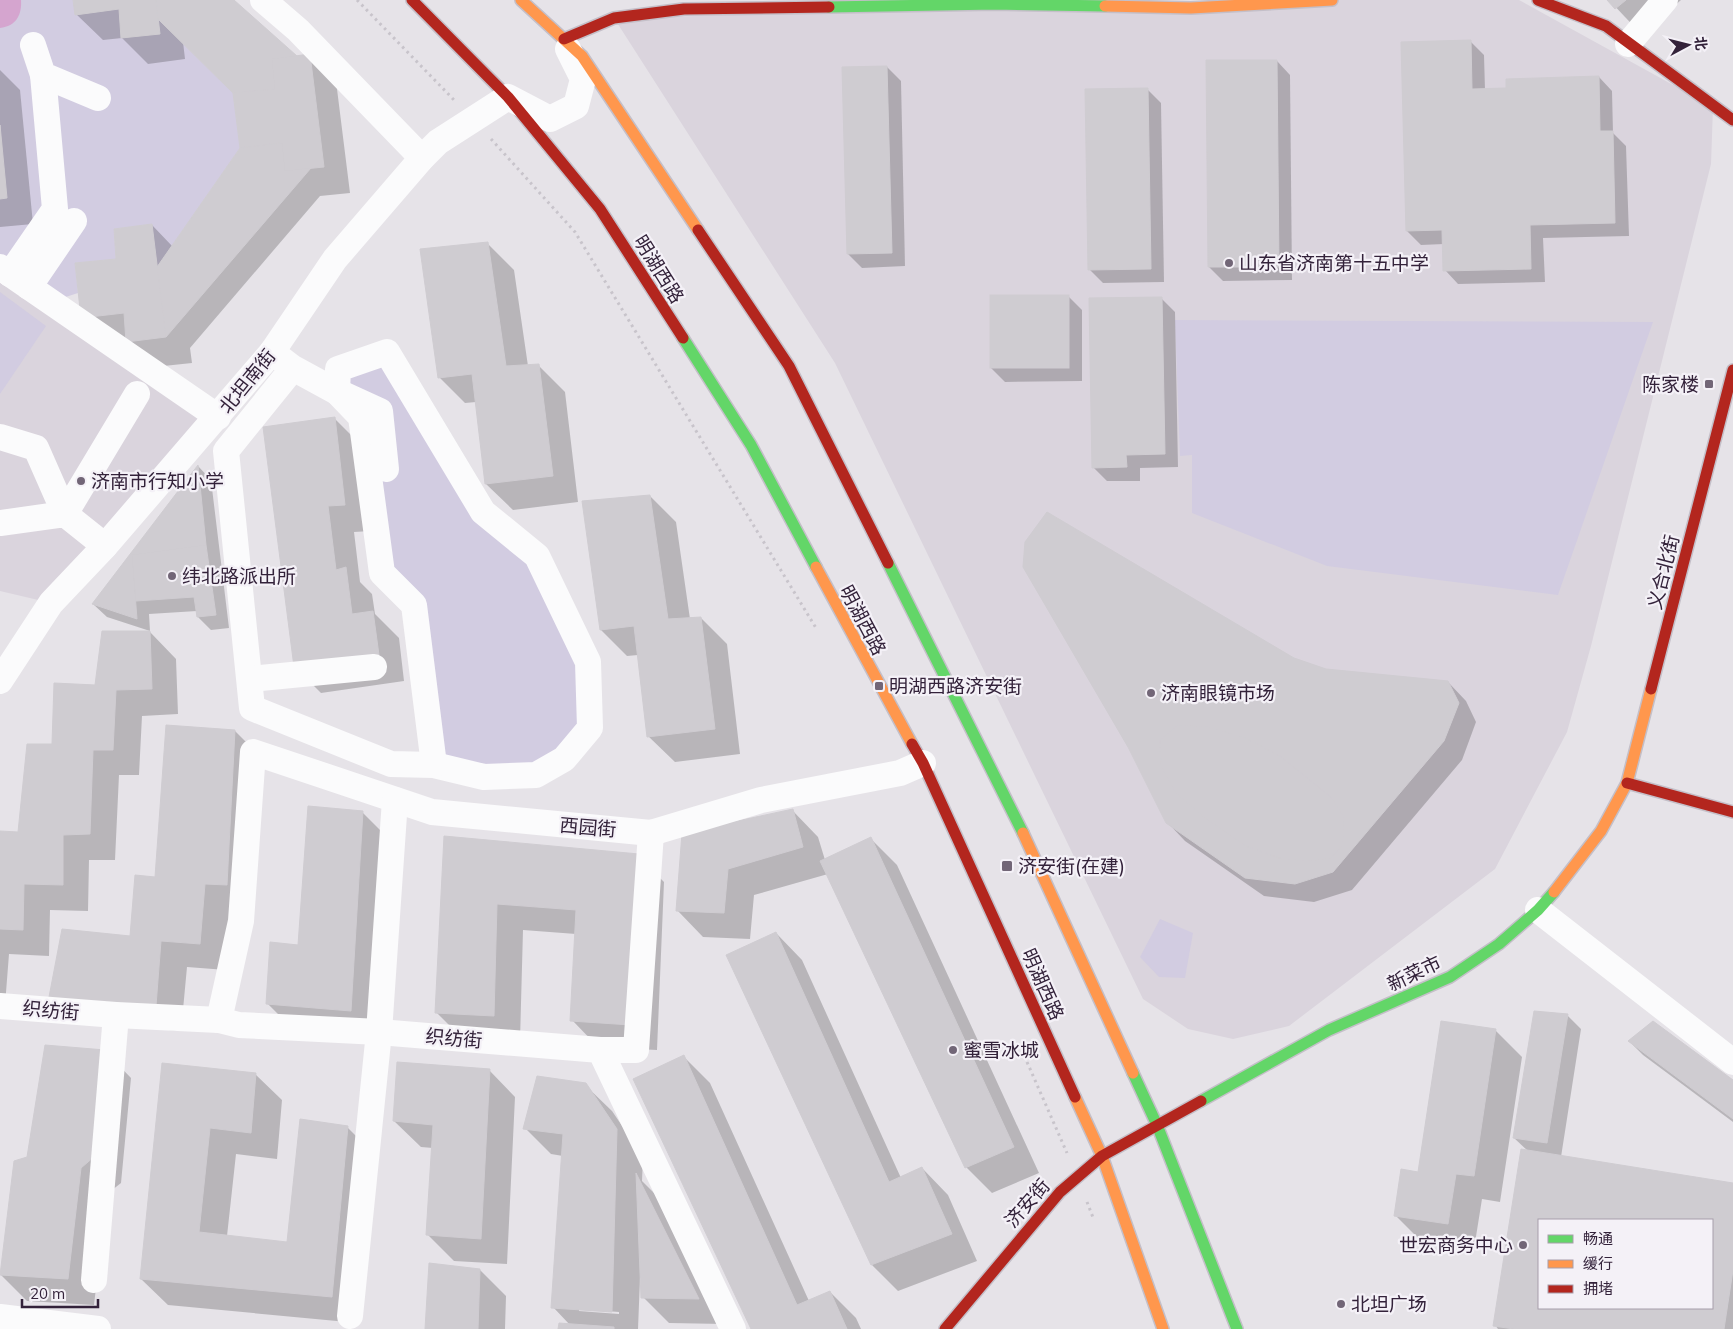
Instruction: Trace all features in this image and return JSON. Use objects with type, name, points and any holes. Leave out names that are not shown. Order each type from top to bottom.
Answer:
[{"type":"main road","name":"明湖西路","points":[[412,0],[508,97],[600,209],[751,445],[878,686],[923,763],[1102,1156],[1163,1329]]},
{"type":"main road","points":[[521,0],[582,56],[789,366],[999,782],[1157,1125],[1237,1329]]},
{"type":"main road","points":[[564,39],[614,18],[685,5],[849,3],[1191,4],[1332,0]]},
{"type":"main road","points":[[1538,0],[1606,26],[1733,120]]},
{"type":"main road","name":"义合北街","points":[[1627,783],[1733,370]]},
{"type":"main road","points":[[1627,783],[1733,812]]},
{"type":"main road","name":"新菜市","points":[[1157,1125],[1329,1030],[1450,977],[1499,944],[1538,910],[1570,874],[1601,831],[1627,783]]},
{"type":"main road","name":"济安街","points":[[945,1329],[1011,1248],[1077,1175],[1102,1156],[1157,1125]]},
{"type":"street","points":[[263,0],[298,30],[422,158]]},
{"type":"street","points":[[1628,44],[1665,0]]},
{"type":"street","points":[[508,97],[550,119],[576,106],[583,79],[564,39]]},
{"type":"street","points":[[13,276],[55,209],[42,75],[32,45]]},
{"type":"street","points":[[42,75],[98,98]]},
{"type":"street","name":"北坦南街","points":[[0,681],[51,603],[105,546],[218,417],[272,352],[335,260],[422,158],[438,142],[508,97]]},
{"type":"street","points":[[13,276],[74,221]]},
{"type":"street","points":[[13,276],[218,417]]},
{"type":"street","points":[[272,352],[293,368],[337,392],[380,410],[386,469]]},
{"type":"street","points":[[293,368],[226,451],[252,708],[391,764],[434,765],[484,777],[536,774],[564,759],[590,728],[588,662],[537,556],[483,512],[387,352],[338,369],[337,392],[360,417],[382,573],[414,605],[434,765]]},
{"type":"street","points":[[65,514],[137,394]]},
{"type":"street","points":[[0,438],[36,448],[65,514],[105,546]]},
{"type":"street","points":[[0,523],[65,514]]},
{"type":"street","points":[[250,680],[374,667]]},
{"type":"street","name":"西园街","points":[[219,1020],[242,921],[253,752],[432,812],[651,833],[761,800],[900,773],[923,763]]},
{"type":"street","points":[[350,1316],[379,1032],[395,800]]},
{"type":"street","name":"织纺街","points":[[0,1006],[116,1015],[219,1020],[239,1025],[379,1032],[600,1050],[636,1050],[651,833]]},
{"type":"street","points":[[1538,910],[1733,1062]]},
{"type":"street","points":[[94,1280],[116,1015]]},
{"type":"street","points":[[600,1050],[734,1329]]},
{"type":"street","points":[[0,1316],[98,1329]]},
{"type":"path","points":[[357,0],[473,119],[575,232],[818,632]]},
{"type":"path","points":[[1025,1056],[1077,1175],[1097,1230]]},
{"type":"shaded area","points":[[0,0],[73,0],[76,15],[119,9],[121,38],[160,34],[158,19],[233,93],[240,148],[157,267],[152,224],[114,229],[116,259],[75,263],[78,293],[50,302],[0,267]]},
{"type":"shaded area","points":[[0,0],[21,0],[21,5],[17,19],[10,25],[0,28]]},
{"type":"shaded area","name":"山东省济南第十五中学","points":[[1340,0],[1519,0],[1713,107],[1711,164],[1591,646],[1567,732],[1495,869],[1289,1026],[1233,1039],[1188,1029],[1143,999],[835,363],[614,18]]},
{"type":"shaded area","name":"济南市行知小学","points":[[0,280],[218,417],[51,603],[0,591]]},
{"type":"shaded area","points":[[0,292],[46,326],[0,394]]},
{"type":"shaded area","points":[[1175,320],[1653,322],[1558,595],[1327,566],[1192,513],[1192,455],[1180,456]]},
{"type":"shaded area","points":[[387,352],[483,512],[537,556],[588,662],[590,728],[536,775],[434,765],[414,605],[382,573],[338,369]]},
{"type":"shaded area","points":[[1160,919],[1193,933],[1185,978],[1159,977],[1140,957]]},
{"type":"building","points":[[73,0],[156,0],[160,34],[121,38],[119,9],[75,15]]},
{"type":"building","points":[[156,0],[234,0],[297,56],[272,59],[275,89],[233,93],[158,19]]},
{"type":"building","points":[[1607,0],[1626,0],[1615,9]]},
{"type":"building","points":[[1471,40],[1472,89],[1506,88],[1506,79],[1599,76],[1600,131],[1613,131],[1615,223],[1530,225],[1531,269],[1443,271],[1442,230],[1406,231],[1401,42]]},
{"type":"building","points":[[310,54],[324,167],[285,171],[282,143],[240,148],[233,93],[275,89],[272,59]]},
{"type":"building","points":[[1206,60],[1277,60],[1279,267],[1208,267]]},
{"type":"building","points":[[887,66],[892,253],[847,254],[842,67]]},
{"type":"building","points":[[1148,88],[1151,269],[1088,270],[1085,89]]},
{"type":"building","points":[[0,125],[7,198],[0,199]]},
{"type":"building","points":[[282,143],[285,171],[311,168],[166,337],[157,267],[240,148]]},
{"type":"building","points":[[152,224],[166,337],[126,342],[124,313],[81,318],[75,263],[116,259],[114,229]]},
{"type":"building","points":[[488,242],[506,366],[539,364],[553,476],[485,484],[472,374],[438,378],[420,249]]},
{"type":"building","points":[[990,295],[1069,295],[1069,368],[990,368]]},
{"type":"building","points":[[1162,297],[1165,454],[1126,455],[1127,467],[1092,468],[1089,298]]},
{"type":"building","points":[[335,417],[345,505],[328,506],[336,570],[346,567],[352,614],[373,611],[379,655],[294,667],[263,427]]},
{"type":"building","points":[[198,465],[206,545],[132,555],[137,619],[92,604]]},
{"type":"building","points":[[650,495],[668,619],[701,617],[715,729],[647,737],[634,626],[600,630],[582,501]]},
{"type":"building","points":[[1047,512],[1294,658],[1326,669],[1448,681],[1459,703],[1444,741],[1333,872],[1295,884],[1245,878],[1166,823],[1128,747],[1023,567],[1025,542]]},
{"type":"building","name":"纬北路派出所","points":[[206,545],[216,615],[197,617],[194,597],[136,601],[132,555]]},
{"type":"building","points":[[102,631],[150,631],[152,689],[116,690],[113,750],[93,750],[90,834],[63,835],[63,885],[24,884],[23,930],[0,929],[0,831],[18,832],[27,744],[52,744],[54,683],[95,685]]},
{"type":"building","points":[[166,725],[235,730],[227,885],[205,884],[200,944],[161,941],[156,1006],[49,997],[62,929],[130,936],[135,875],[155,877]]},
{"type":"building","points":[[1178,725],[1209,727],[1245,738],[1280,756],[1332,798],[1343,816],[1344,832],[1341,847],[1331,858],[1310,861],[1282,859],[1246,846],[1205,818],[1176,793],[1161,766],[1160,740]]},
{"type":"building","points":[[308,806],[363,811],[351,1011],[266,1004],[270,942],[298,945]]},
{"type":"building","points":[[793,809],[803,847],[728,869],[724,913],[676,911],[682,833]]},
{"type":"building","points":[[444,836],[639,854],[631,1025],[570,1021],[576,910],[497,904],[494,1016],[435,1013]]},
{"type":"building","points":[[871,837],[1014,1147],[965,1168],[820,861]]},
{"type":"building","points":[[776,932],[889,1182],[922,1167],[952,1234],[871,1265],[726,955]]},
{"type":"building","points":[[1534,1011],[1568,1014],[1547,1143],[1513,1138]]},
{"type":"building","points":[[1441,1021],[1496,1029],[1474,1176],[1456,1174],[1448,1224],[1394,1216],[1401,1169],[1418,1172]]},
{"type":"building","points":[[1653,1021],[1733,1080],[1733,1119],[1628,1041]]},
{"type":"building","points":[[45,1045],[105,1050],[95,1156],[81,1168],[68,1279],[0,1275],[14,1161],[27,1157]]},
{"type":"building","points":[[684,1055],[797,1305],[830,1291],[847,1329],[751,1329],[633,1079]]},
{"type":"building","points":[[397,1062],[490,1069],[481,1239],[426,1235],[433,1125],[393,1121]]},
{"type":"building","points":[[162,1063],[256,1073],[251,1133],[210,1128],[199,1232],[287,1242],[300,1119],[348,1126],[332,1297],[140,1279]]},
{"type":"building","points":[[537,1076],[586,1083],[617,1129],[612,1312],[551,1308],[563,1134],[523,1129]]},
{"type":"building","name":"世宏商务中心","points":[[1521,1149],[1733,1183],[1733,1270],[1724,1329],[1514,1329],[1493,1326]]},
{"type":"building","points":[[636,1173],[699,1299],[641,1298]]},
{"type":"building","points":[[429,1263],[480,1269],[478,1329],[425,1329]]},
{"type":"building","points":[[559,1323],[614,1327],[614,1329],[558,1329]]},
{"type":"traffic: fast","points":[[829,7],[995,4],[1105,6]]},
{"type":"traffic: fast","points":[[683,338],[751,445],[816,567]]},
{"type":"traffic: fast","points":[[888,563],[1023,833]]},
{"type":"traffic: fast","points":[[1201,1101],[1329,1030],[1450,977],[1499,944],[1538,910],[1554,892]]},
{"type":"traffic: fast","points":[[1133,1073],[1157,1125],[1237,1329]]},
{"type":"traffic: slow","points":[[521,0],[582,56],[698,230]]},
{"type":"traffic: slow","points":[[1105,6],[1191,8],[1332,0]]},
{"type":"traffic: slow","points":[[816,567],[912,744]]},
{"type":"traffic: slow","points":[[1554,892],[1601,831],[1627,783],[1651,689]]},
{"type":"traffic: slow","points":[[1023,833],[1133,1073]]},
{"type":"traffic: slow","points":[[1075,1097],[1102,1156],[1163,1329]]},
{"type":"traffic: jam","points":[[412,0],[508,97],[600,209],[683,338]]},
{"type":"traffic: jam","points":[[1538,0],[1606,26],[1733,120]]},
{"type":"traffic: jam","points":[[564,39],[614,18],[684,9],[829,7]]},
{"type":"traffic: jam","points":[[698,230],[789,366],[888,563]]},
{"type":"traffic: jam","points":[[1651,689],[1733,370]]},
{"type":"traffic: jam","points":[[912,744],[923,763],[1075,1097]]},
{"type":"traffic: jam","points":[[1627,783],[1733,812]]},
{"type":"traffic: jam","points":[[945,1329],[1060,1192],[1102,1156],[1201,1101]]},
{"type":"place","name":"山东省济南第十五中学","points":[[1229,263]]},
{"type":"place","name":"陈家楼","points":[[1709,384]]},
{"type":"place","name":"济南市行知小学","points":[[81,481]]},
{"type":"place","name":"纬北路派出所","points":[[172,576]]},
{"type":"place","name":"明湖西路济安街","points":[[879,686]]},
{"type":"place","name":"济南眼镜市场","points":[[1151,693]]},
{"type":"place","name":"济安街(在建)","points":[[1007,866]]},
{"type":"place","name":"蜜雪冰城","points":[[953,1050]]},
{"type":"place","name":"世宏商务中心","points":[[1523,1245]]},
{"type":"place","name":"北坦广场","points":[[1341,1304]]}]
